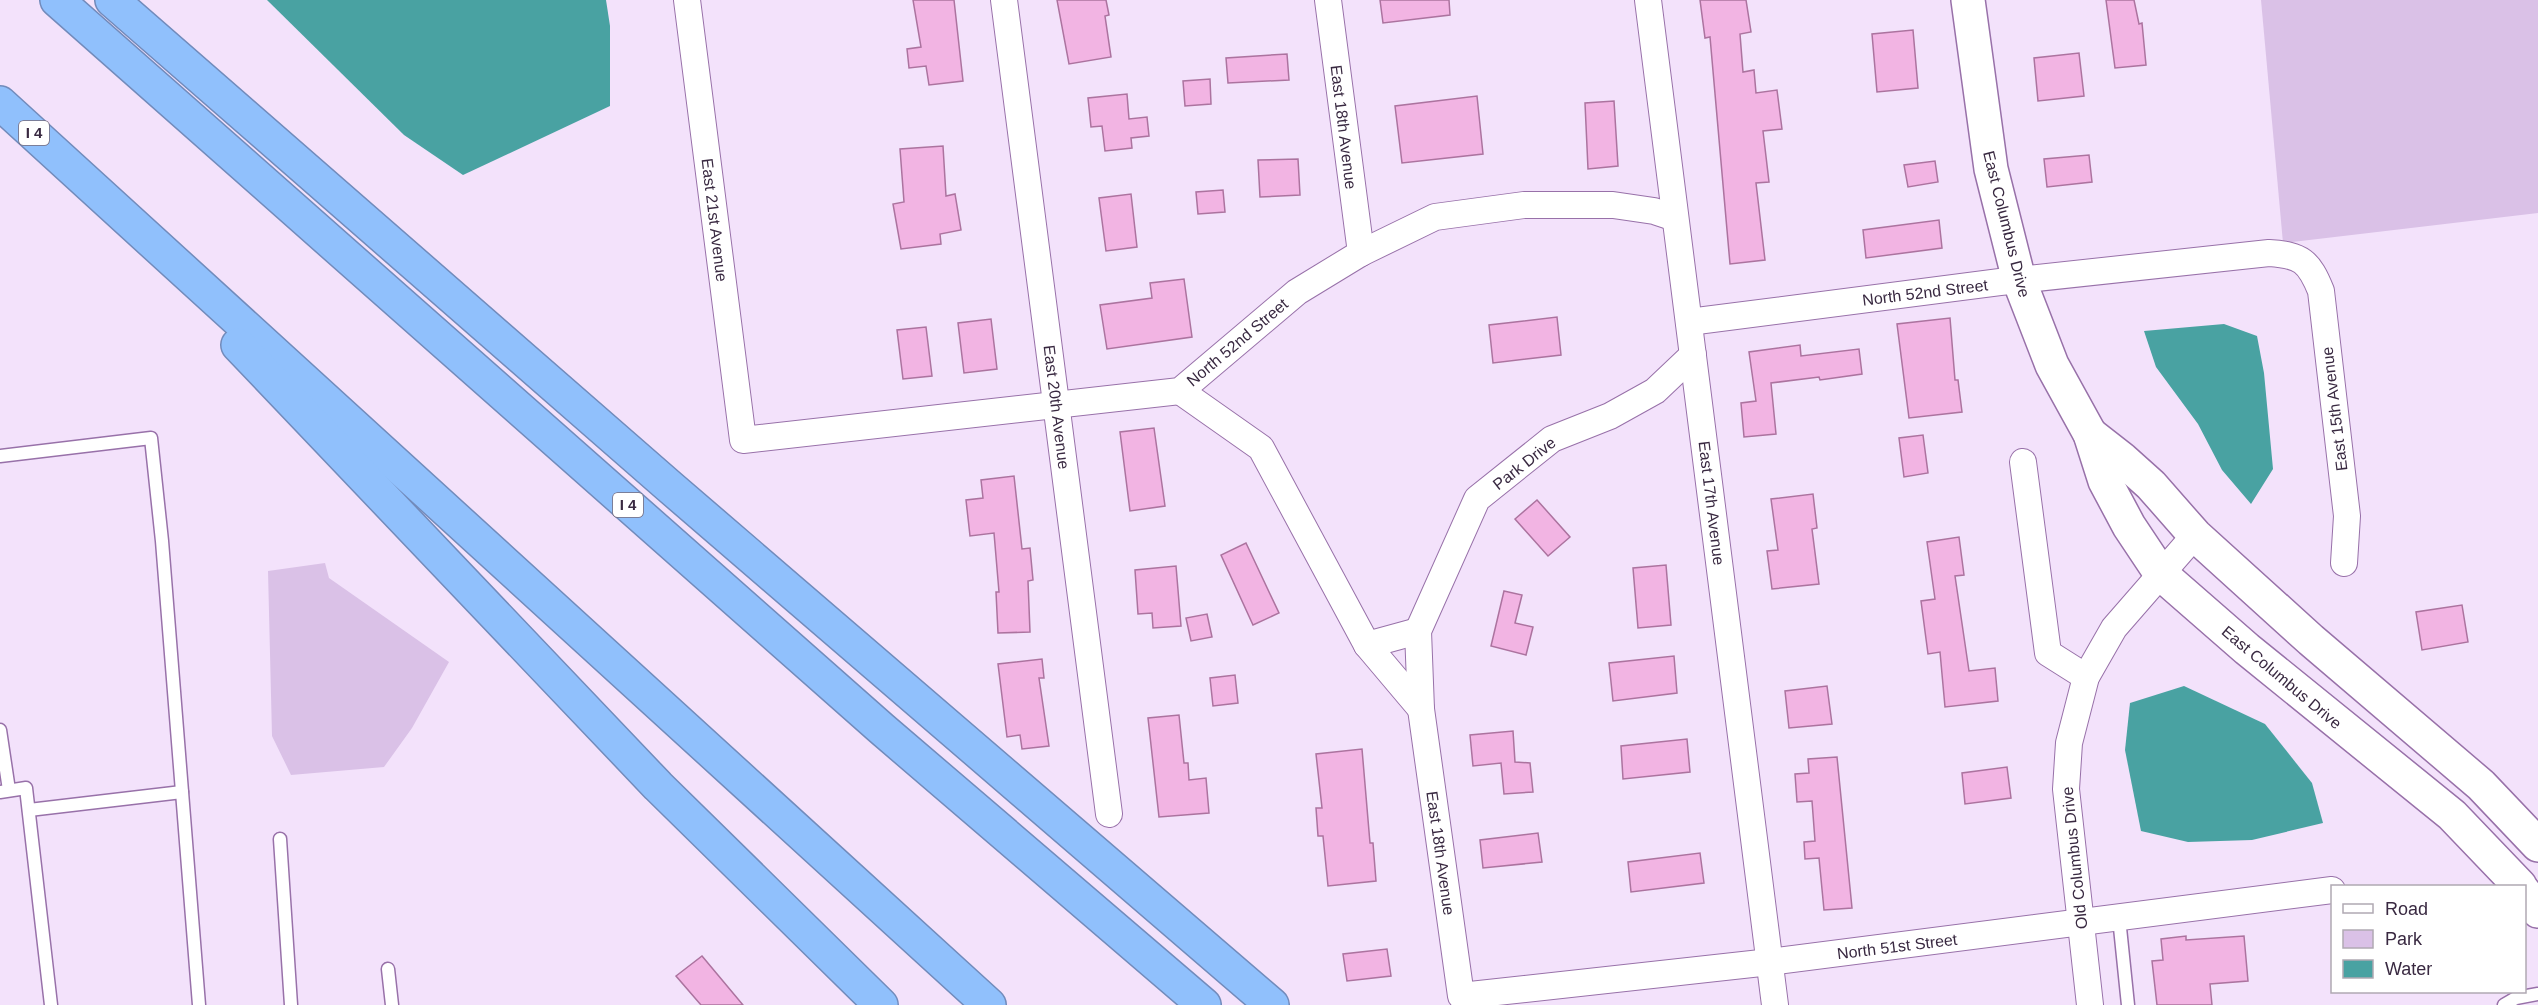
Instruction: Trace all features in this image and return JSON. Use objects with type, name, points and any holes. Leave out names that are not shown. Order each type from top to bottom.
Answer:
[{"type":"highway","name":"I 4","points":[[57,0],[873,721],[1204,1005]]},
{"type":"highway","points":[[112,0],[733,542],[1272,1005]]},
{"type":"highway","name":"I 4","points":[[0,102],[989,1005]]},
{"type":"highway","points":[[69,164],[327,440],[658,786],[881,1005]]},
{"type":"main road","name":"East Columbus Drive","points":[[1968,0],[1991,169],[2019,280],[2052,364],[2090,434],[2105,481],[2129,526],[2162,574],[2247,649],[2452,815],[2519,885]]},
{"type":"main road","name":"East Columbus Drive","points":[[2090,434],[2151,486],[2195,536],[2311,640],[2481,785],[2538,845]]},
{"type":"main road","points":[[2526,895],[2538,911]]},
{"type":"street","name":"East 21st Avenue","points":[[687,0],[743,440]]},
{"type":"street","name":"East 20th Avenue","points":[[1004,0],[1109,814]]},
{"type":"street","name":"East 18th Avenue","points":[[1328,0],[1361,253]]},
{"type":"street","name":"East 17th Avenue","points":[[1648,0],[1775,1005]]},
{"type":"street","name":"North 52nd Street","points":[[743,440],[1056,403],[1179,391],[1297,292],[1361,253],[1435,217],[1524,205],[1614,205],[1654,211],[1675,218]]},
{"type":"street","name":"North 52nd Street","points":[[1689,322],[2019,280],[2269,254],[2291,254],[2303,261]]},
{"type":"street","name":"East 15th Avenue","points":[[2303,261],[2313,273],[2320,291],[2347,516],[2344,563]]},
{"type":"street","name":"Park Drive","points":[[1421,709],[1418,631],[1478,499],[1552,439],[1610,416],[1655,391],[1693,355]]},
{"type":"street","points":[[1179,391],[1261,448],[1367,645],[1421,709]]},
{"type":"street","points":[[2023,462],[2048,654],[2086,676]]},
{"type":"street","name":"Old Columbus Drive","points":[[2091,1005],[2066,789],[2069,744],[2086,676],[2114,628],[2195,536]]},
{"type":"street","points":[[1367,645],[1418,631]]},
{"type":"street","name":"East 18th Avenue","points":[[1421,709],[1461,996]]},
{"type":"street","name":"North 51st Street","points":[[1461,996],[1770,962],[2331,890]]},
{"type":"lane","points":[[0,456],[151,438],[162,540],[199,1005]]},
{"type":"lane","points":[[0,731],[4,791],[26,788],[51,1005]]},
{"type":"lane","points":[[29,810],[182,792]]},
{"type":"lane","points":[[280,839],[291,1005]]},
{"type":"lane","points":[[2119,918],[2128,1005]]},
{"type":"lane","points":[[388,969],[392,1005]]},
{"type":"lane","points":[[2504,1005],[2538,994]]},
{"type":"green space","points":[[2261,0],[2538,0],[2538,213],[2283,243]]},
{"type":"green space","points":[[325,563],[329,578],[449,662],[412,728],[384,767],[291,775],[272,736],[268,571]]},
{"type":"water","points":[[267,0],[606,0],[610,26],[610,106],[463,175],[404,135]]},
{"type":"water","points":[[2224,324],[2257,336],[2264,373],[2273,469],[2251,504],[2222,470],[2198,424],[2156,367],[2144,331]]},
{"type":"water","points":[[2184,686],[2265,724],[2312,783],[2323,823],[2252,840],[2188,842],[2141,831],[2125,750],[2130,703]]},
{"type":"building","points":[[913,0],[954,0],[963,81],[929,85],[926,66],[909,68],[907,49],[921,47]]},
{"type":"building","points":[[1057,0],[1106,0],[1109,15],[1105,16],[1111,57],[1069,64]]},
{"type":"building","points":[[1380,0],[1449,0],[1450,15],[1383,23]]},
{"type":"building","points":[[1700,0],[1746,0],[1751,32],[1740,34],[1743,72],[1754,70],[1756,93],[1777,90],[1782,129],[1763,131],[1769,182],[1756,183],[1765,260],[1730,264],[1710,37],[1705,38]]},
{"type":"building","points":[[2106,0],[2134,0],[2139,24],[2142,23],[2146,65],[2115,68]]},
{"type":"building","points":[[1913,30],[1918,88],[1877,92],[1872,34]]},
{"type":"building","points":[[2079,53],[2084,96],[2038,101],[2034,58]]},
{"type":"building","points":[[1287,54],[1289,80],[1228,83],[1226,58]]},
{"type":"building","points":[[1210,79],[1211,104],[1185,106],[1183,81]]},
{"type":"building","points":[[1127,94],[1129,119],[1147,117],[1149,136],[1131,138],[1132,148],[1105,151],[1102,126],[1091,127],[1088,98]]},
{"type":"building","points":[[1477,96],[1483,154],[1402,163],[1395,106]]},
{"type":"building","points":[[1614,101],[1618,166],[1588,169],[1585,103]]},
{"type":"building","points":[[943,146],[946,196],[955,194],[961,230],[940,234],[941,244],[901,249],[893,204],[904,202],[900,149]]},
{"type":"building","points":[[2089,155],[2092,182],[2047,187],[2044,159]]},
{"type":"building","points":[[1298,159],[1300,195],[1260,197],[1258,160]]},
{"type":"building","points":[[1935,161],[1938,182],[1908,187],[1904,165]]},
{"type":"building","points":[[1223,190],[1225,212],[1198,214],[1196,192]]},
{"type":"building","points":[[1131,194],[1137,247],[1106,251],[1099,198]]},
{"type":"building","points":[[1939,220],[1942,248],[1866,258],[1863,230]]},
{"type":"building","points":[[1184,279],[1192,337],[1107,349],[1100,305],[1152,298],[1150,283]]},
{"type":"building","points":[[1557,317],[1561,355],[1493,363],[1489,325]]},
{"type":"building","points":[[1950,318],[1955,380],[1958,380],[1962,412],[1909,418],[1897,324]]},
{"type":"building","points":[[991,319],[997,369],[964,373],[958,323]]},
{"type":"building","points":[[926,327],[932,376],[903,379],[897,330]]},
{"type":"building","points":[[1800,345],[1801,356],[1859,349],[1862,374],[1820,380],[1819,377],[1771,383],[1776,434],[1744,437],[1741,403],[1756,401],[1749,352]]},
{"type":"building","points":[[1154,428],[1165,506],[1130,511],[1120,432]]},
{"type":"building","points":[[1923,435],[1928,473],[1904,477],[1899,438]]},
{"type":"building","points":[[1014,476],[1022,549],[1030,548],[1033,580],[1028,581],[1030,632],[998,633],[996,592],[999,592],[994,533],[970,536],[966,500],[983,498],[981,480]]},
{"type":"building","points":[[1813,494],[1817,528],[1812,529],[1819,584],[1772,589],[1767,551],[1778,550],[1771,499]]},
{"type":"building","points":[[1537,500],[1570,537],[1548,556],[1515,519]]},
{"type":"building","points":[[1959,537],[1964,575],[1955,576],[1969,671],[1995,668],[1998,701],[1945,707],[1940,652],[1928,654],[1921,601],[1935,599],[1927,542]]},
{"type":"building","points":[[1246,543],[1279,613],[1253,625],[1221,555]]},
{"type":"building","points":[[1666,565],[1671,625],[1638,628],[1633,568]]},
{"type":"building","points":[[1176,566],[1181,626],[1153,628],[1152,613],[1138,614],[1135,570]]},
{"type":"building","points":[[1504,591],[1522,595],[1515,623],[1533,627],[1526,655],[1491,646]]},
{"type":"building","points":[[2462,605],[2468,642],[2422,650],[2416,612]]},
{"type":"building","points":[[1207,614],[1212,637],[1191,641],[1186,618]]},
{"type":"building","points":[[1674,656],[1677,693],[1613,701],[1609,663]]},
{"type":"building","points":[[1042,659],[1044,678],[1039,678],[1049,746],[1022,749],[1020,735],[1007,737],[998,664]]},
{"type":"building","points":[[1235,675],[1238,703],[1213,706],[1210,678]]},
{"type":"building","points":[[1827,686],[1832,724],[1789,728],[1785,691]]},
{"type":"building","points":[[1179,715],[1184,763],[1188,763],[1189,780],[1206,778],[1209,813],[1159,817],[1148,718]]},
{"type":"building","points":[[1513,731],[1515,762],[1530,763],[1533,792],[1504,794],[1501,763],[1473,766],[1470,735]]},
{"type":"building","points":[[1687,739],[1690,772],[1623,779],[1621,746]]},
{"type":"building","points":[[1362,749],[1370,843],[1373,843],[1376,881],[1328,886],[1323,836],[1318,836],[1316,808],[1322,808],[1316,754]]},
{"type":"building","points":[[1837,757],[1852,908],[1824,910],[1819,858],[1805,859],[1804,842],[1815,841],[1812,801],[1797,802],[1795,774],[1809,773],[1808,759]]},
{"type":"building","points":[[2007,767],[2011,798],[1965,804],[1962,773]]},
{"type":"building","points":[[1538,833],[1542,862],[1483,868],[1480,840]]},
{"type":"building","points":[[1700,853],[1704,883],[1631,892],[1628,862]]},
{"type":"building","points":[[2186,936],[2186,940],[2244,936],[2248,981],[2210,984],[2212,1005],[2157,1005],[2152,961],[2163,960],[2161,939]]},
{"type":"building","points":[[1387,949],[1391,976],[1347,981],[1343,954]]},
{"type":"building","points":[[702,956],[743,1005],[701,1005],[676,976]]}]
